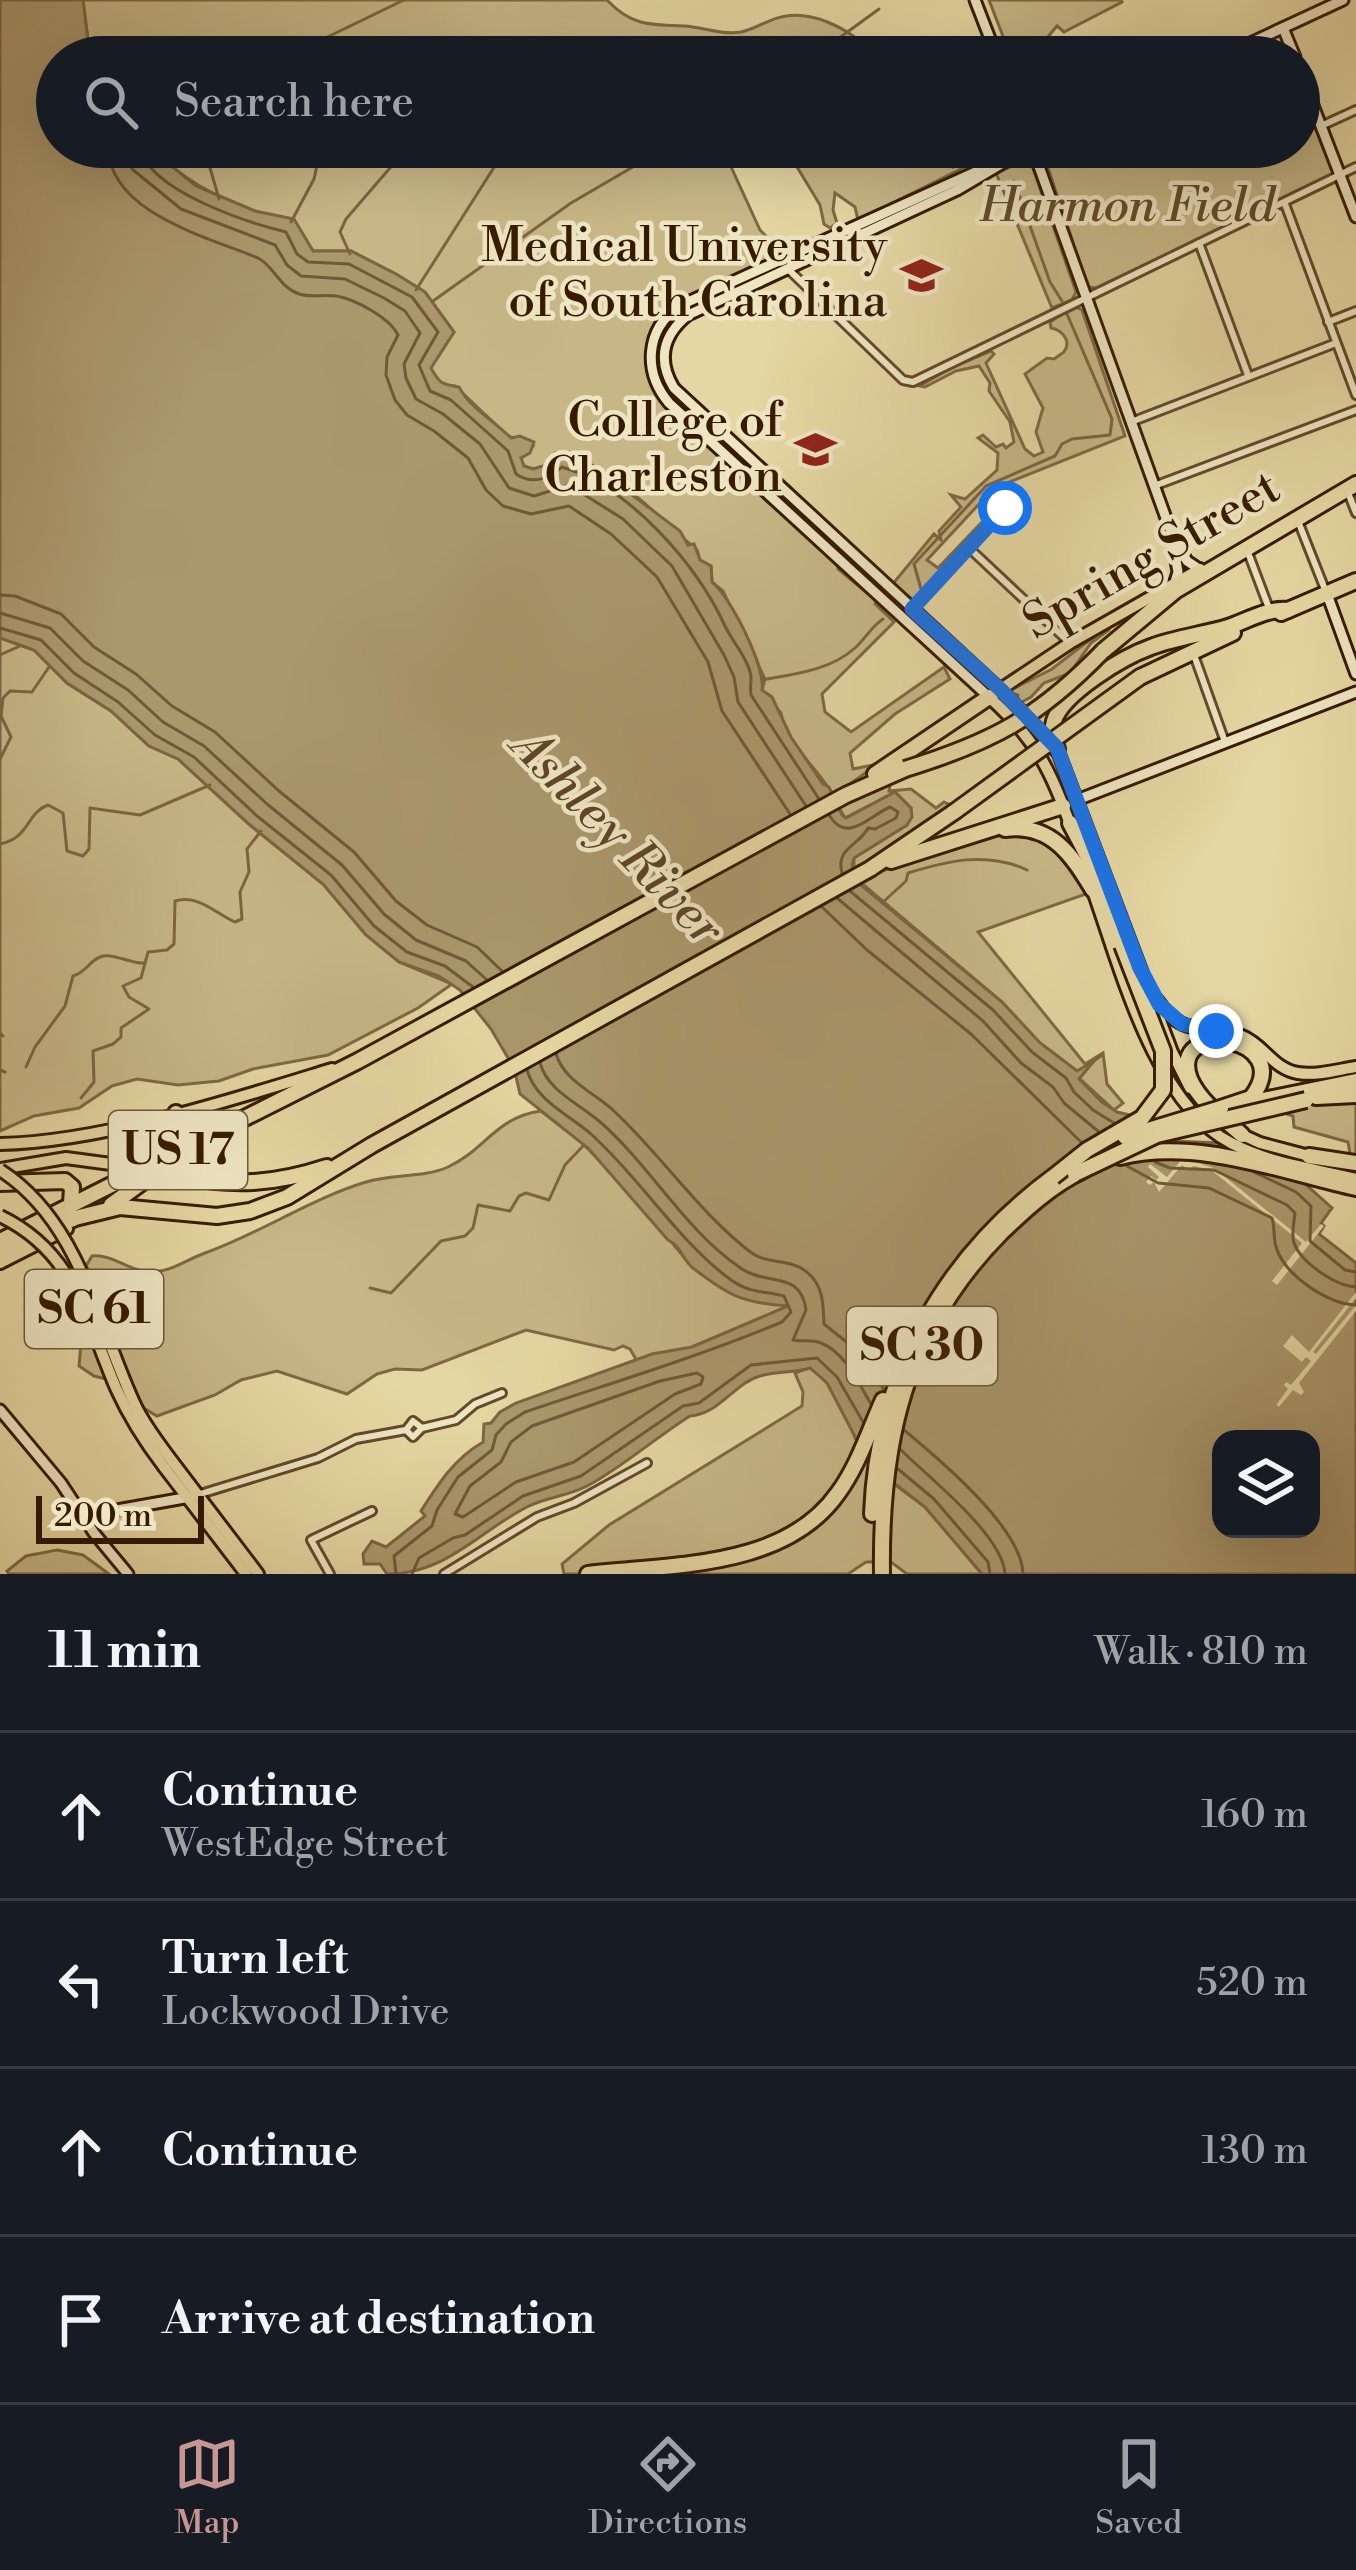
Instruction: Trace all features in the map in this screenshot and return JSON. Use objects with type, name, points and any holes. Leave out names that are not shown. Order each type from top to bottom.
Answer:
[{"type":"highway","name":"Spring Street","points":[[1246,547],[1351,487]]},
{"type":"highway","name":"US 17","points":[[1,1251],[71,1204],[358,1061],[846,795],[1014,728],[1058,695],[1147,611],[1246,547]]},
{"type":"highway","name":"US 17","points":[[1,1251],[120,1207],[218,1216],[250,1211],[287,1197],[868,870],[1140,677],[1352,584]]},
{"type":"highway","points":[[1057,748],[1052,727],[1064,703],[1114,665],[1158,644],[1288,610]]},
{"type":"highway","points":[[846,795],[995,693]]},
{"type":"highway","points":[[868,870],[1070,803]]},
{"type":"highway","name":"SC 30","points":[[878,1574],[876,1463],[886,1414],[910,1348],[940,1293],[976,1245],[1087,1150],[1142,1118],[1163,1090],[1163,1052],[1092,865],[1070,823]]},
{"type":"highway","points":[[976,835],[1015,828],[1048,836],[1071,855],[1093,890]]},
{"type":"highway","points":[[1221,1108],[1252,1098],[1261,1080],[1250,1050],[1223,1039],[1194,1050],[1189,1075],[1207,1104],[1242,1135]]},
{"type":"highway","name":"SC 30","points":[[1053,1177],[1132,1134],[1221,1108],[1356,1087]]},
{"type":"highway","name":"SC 30","points":[[878,1574],[883,1481],[905,1383],[952,1293],[989,1246],[1018,1216],[1075,1174],[1157,1135],[1309,1096]]},
{"type":"highway","points":[[99,1211],[163,1167],[195,1158],[191,1127],[176,1113]]},
{"type":"highway","points":[[178,1176],[227,1184],[267,1182],[328,1167],[373,1145]]},
{"type":"highway","points":[[1075,1174],[1138,1153],[1174,1150],[1335,1170]]},
{"type":"highway","points":[[1309,1156],[1356,1183]]},
{"type":"highway","name":"SC 30","points":[[1335,1170],[1356,1166]]},
{"type":"highway","points":[[0,1183],[65,1181],[72,1186],[71,1204]]},
{"type":"highway","points":[[588,1574],[741,1556],[777,1545],[804,1529],[848,1479],[910,1348]]},
{"type":"highway","points":[[599,1573],[664,1574]]},
{"type":"main road","points":[[975,0],[989,36]]},
{"type":"main road","points":[[1266,36],[1343,0]]},
{"type":"main road","points":[[1283,28],[1286,36]]},
{"type":"main road","points":[[1321,127],[1356,217]]},
{"type":"main road","points":[[989,168],[787,269],[671,311],[651,346],[658,389],[693,425],[903,619],[995,693]]},
{"type":"main road","points":[[1038,168],[1171,532],[1187,561],[1199,569]]},
{"type":"main road","points":[[910,206],[775,262],[715,296],[677,323],[664,349],[670,381],[912,609],[967,669]]},
{"type":"main road","points":[[775,262],[787,269]]},
{"type":"main road","points":[[693,425],[703,415]]},
{"type":"main road","points":[[759,486],[768,476]]},
{"type":"main road","points":[[801,525],[811,515]]},
{"type":"main road","points":[[1171,532],[1178,572],[1175,582]]},
{"type":"main road","name":"Spring Street","points":[[995,693],[1070,643],[1246,547]]},
{"type":"main road","points":[[847,568],[856,558]]},
{"type":"main road","points":[[1328,595],[1356,674]]},
{"type":"main road","points":[[903,619],[912,609]]},
{"type":"main road","points":[[1070,803],[1356,692]]},
{"type":"main road","name":"SC 30","points":[[995,693],[1057,748],[1070,823],[1093,890],[1156,1056],[1183,1106],[1210,1132],[1255,1153],[1335,1170]]},
{"type":"main road","name":"SC 30","points":[[995,693],[1048,767],[1101,865],[1172,1052],[1196,1096],[1242,1135],[1309,1156]]},
{"type":"main road","points":[[1070,823],[1072,818],[1079,820],[1101,865]]},
{"type":"main road","points":[[1140,968],[1159,1004],[1189,1028],[1244,1036],[1279,1067],[1293,1072],[1356,1067]]},
{"type":"main road","points":[[0,1144],[71,1136],[176,1113],[358,1061]]},
{"type":"main road","points":[[0,1170],[66,1158],[178,1176]]},
{"type":"main road","name":"SC 61","points":[[0,1170],[47,1209],[64,1237],[136,1407],[168,1464]]},
{"type":"main road","points":[[1,1251],[104,1215],[158,1209]]},
{"type":"main road","name":"SC 61","points":[[0,1216],[37,1238],[68,1274],[123,1402],[246,1574]]},
{"type":"main road","points":[[0,1410],[128,1574]]},
{"type":"main road","points":[[83,1516],[192,1496]]},
{"type":"main road","name":"SC 61","points":[[192,1496],[258,1574]]},
{"type":"street","points":[[1321,127],[1356,110]]},
{"type":"street","points":[[787,269],[902,378],[916,381],[1356,167]]},
{"type":"street","points":[[1285,204],[1356,395]]},
{"type":"street","points":[[1199,243],[1248,376]]},
{"type":"street","points":[[1328,322],[1356,311]]},
{"type":"street","points":[[1131,422],[1336,343]]},
{"type":"street","points":[[1154,486],[1356,410]]},
{"type":"street","points":[[1351,487],[1356,513]]},
{"type":"street","points":[[912,609],[1003,511],[1010,493]]},
{"type":"street","points":[[1297,518],[1328,595]]},
{"type":"street","points":[[1246,547],[1270,611]]},
{"type":"street","points":[[969,548],[1070,643]]},
{"type":"street","points":[[1193,651],[1225,742]]},
{"type":"street","points":[[192,1496],[318,1458],[356,1438],[406,1430],[413,1437],[422,1428],[456,1420],[475,1404],[502,1393]]},
{"type":"street","points":[[445,1574],[537,1517],[574,1503],[647,1463]]},
{"type":"street","points":[[330,1574],[311,1540],[372,1511]]},
{"type":"green space","points":[[83,0],[607,0],[625,15],[661,25],[741,32],[796,15],[828,22],[853,36],[87,36]]},
{"type":"green space","points":[[989,0],[1122,2],[1064,32],[1057,26],[1049,36],[1003,36]]},
{"type":"green space","name":"Harmon Field","points":[[1320,136],[1335,176],[1096,288],[1088,287],[1048,168],[1320,168]]},
{"type":"green space","points":[[175,168],[732,168],[760,230],[784,254],[679,303],[655,330],[654,384],[838,563],[838,569],[893,614],[874,603],[894,622],[822,694],[825,712],[851,732],[944,667],[950,679],[895,714],[850,753],[853,769],[878,764],[833,796],[762,691],[765,679],[723,591],[712,582],[711,566],[700,560],[697,550],[594,466],[555,453],[548,465],[524,466],[521,459],[533,446],[508,436],[455,386],[439,382],[430,369],[454,332],[425,292],[351,251],[313,251],[294,220],[253,211]]},
{"type":"green space","points":[[798,168],[963,168],[858,220],[855,207],[835,193],[837,223],[830,228],[824,224],[820,205]]},
{"type":"green space","points":[[1033,168],[1076,292],[1072,300],[1052,308],[996,173]]},
{"type":"green space","points":[[1074,306],[1082,310],[1125,436],[1002,485],[1003,493],[993,489],[927,560],[938,568],[1003,500],[1000,507],[914,600],[907,601],[891,586],[934,534],[941,540],[939,531],[961,507],[951,495],[965,499],[997,470],[998,453],[978,438],[983,435],[996,447],[1003,444],[1006,448],[1014,442],[1010,422],[979,366],[920,386],[991,351],[994,354],[986,363],[1025,449],[1034,456],[1043,452],[1036,432],[1043,408],[1025,374],[1064,352],[1066,340],[1050,322]]},
{"type":"green space","points":[[1109,625],[1070,673],[1044,683],[1020,703],[1049,732],[1017,702],[1018,695],[1011,690],[1052,669]]},
{"type":"green space","points":[[0,638],[34,650],[67,683],[111,711],[149,746],[178,759],[323,884],[366,935],[399,962],[452,984],[418,1008],[328,1055],[253,1069],[219,1081],[178,1085],[137,1079],[112,1086],[79,1108],[34,1116],[0,1131]]},
{"type":"green space","points":[[891,779],[889,791],[911,789],[936,808],[944,802],[950,805],[854,870],[854,858],[907,825],[911,808],[895,792],[845,818],[838,806]]},
{"type":"green space","points":[[1002,835],[1031,837],[1054,849],[1086,894],[978,932],[1085,1064],[1103,1053],[1107,1084],[1123,1103],[1114,1110],[1079,1078],[1089,1065],[1077,1071],[1040,1043],[1002,1002],[859,881],[913,858]]},
{"type":"green space","points":[[1356,1099],[1356,1160],[1351,1159],[1348,1142],[1294,1127],[1293,1116],[1278,1111],[1323,1101]]},
{"type":"green space","points":[[541,1111],[623,1184],[693,1268],[792,1305],[692,1347],[637,1361],[623,1346],[614,1350],[526,1330],[422,1370],[377,1374],[347,1394],[277,1371],[241,1380],[157,1416],[137,1404],[122,1383],[94,1376],[79,1366],[81,1344],[130,1335],[150,1312],[146,1303],[118,1296],[97,1282],[86,1266],[92,1256],[145,1272],[167,1269],[345,1189],[448,1167],[513,1120]]},
{"type":"green space","points":[[811,1367],[827,1383],[855,1438],[894,1484],[925,1507],[982,1574],[907,1574],[891,1562],[866,1562],[848,1574],[564,1574],[562,1564],[609,1525],[802,1406],[803,1392],[795,1373]]},
{"type":"green space","points":[[57,1550],[83,1555],[109,1574],[7,1571],[26,1556]]},
{"type":"water","name":"Ashley River","points":[[0,0],[83,0],[87,36],[36,36],[36,168],[174,168],[196,186],[255,211],[294,219],[313,251],[351,251],[425,292],[454,332],[431,368],[442,382],[459,387],[511,438],[534,442],[530,453],[521,458],[524,466],[547,465],[555,453],[569,452],[623,484],[680,531],[688,545],[694,544],[700,560],[711,566],[712,582],[746,633],[762,690],[772,697],[791,737],[829,787],[842,815],[846,818],[895,792],[911,808],[907,825],[854,858],[852,865],[861,885],[1077,1071],[1094,1061],[1079,1079],[1102,1102],[1172,1141],[1220,1143],[1303,1182],[1332,1208],[1319,1234],[1356,1263],[1356,1574],[982,1574],[925,1507],[863,1452],[827,1383],[810,1368],[751,1380],[589,1485],[527,1507],[427,1567],[387,1574],[380,1564],[364,1564],[363,1554],[372,1541],[386,1547],[425,1516],[421,1511],[441,1481],[483,1442],[484,1424],[500,1412],[652,1354],[692,1347],[788,1306],[737,1296],[693,1268],[588,1148],[520,1094],[514,1068],[460,990],[439,976],[399,962],[366,935],[323,884],[178,759],[149,746],[111,711],[67,683],[34,650],[0,638]]},
{"type":"pier","points":[[1183,1158],[1214,1168],[1306,1242],[1324,1226],[1277,1285],[1272,1281],[1302,1243],[1211,1170],[1193,1166],[1189,1170],[1182,1165],[1159,1192],[1154,1182],[1146,1182],[1151,1176],[1159,1177],[1150,1164],[1167,1177]]},
{"type":"pier","points":[[1356,1292],[1313,1352],[1356,1305],[1299,1383],[1304,1392],[1293,1390],[1276,1405],[1288,1389],[1286,1382],[1291,1385],[1311,1361],[1306,1357],[1302,1362],[1283,1346],[1292,1335],[1309,1352]]},
{"type":"waterway","points":[[330,36],[404,0]]},
{"type":"waterway","points":[[842,36],[879,9]]},
{"type":"waterway","points":[[210,168],[219,199]]},
{"type":"waterway","points":[[291,222],[316,168]]},
{"type":"waterway","points":[[350,254],[340,232],[346,219],[390,168]]},
{"type":"waterway","points":[[416,290],[494,168]]},
{"type":"waterway","points":[[433,301],[571,203],[631,168]]},
{"type":"waterway","points":[[1014,181],[1050,282],[1062,301]]},
{"type":"waterway","points":[[921,589],[914,564],[986,486],[1055,456],[1072,439],[1110,435],[1112,419],[1067,314]]},
{"type":"waterway","points":[[762,680],[834,662],[883,619]]},
{"type":"waterway","points":[[0,655],[20,646]]},
{"type":"waterway","points":[[0,759],[11,737],[1,716],[3,698],[10,691],[32,692],[49,667]]},
{"type":"waterway","points":[[0,844],[17,836],[48,805],[63,813],[67,851],[83,856],[89,849],[90,808],[140,815],[210,785]]},
{"type":"waterway","points":[[81,1098],[94,1082],[93,1051],[113,1044],[121,1037],[121,1028],[149,1009],[129,997],[123,986],[141,978],[148,952],[167,950],[174,944],[175,901],[191,900],[235,922],[242,919],[240,892],[249,872],[247,849],[261,831]]},
{"type":"waterway","points":[[882,903],[906,881],[908,873],[937,865],[982,859],[1027,870]]},
{"type":"waterway","points":[[26,1067],[65,1006],[73,976],[105,956],[144,963]]},
{"type":"waterway","points":[[0,1033],[3,1036]]},
{"type":"waterway","points":[[1094,1061],[1102,1055]]},
{"type":"waterway","points":[[0,1070],[5,1072]]},
{"type":"waterway","points":[[370,1288],[391,1293],[441,1241],[465,1236],[473,1228],[478,1205],[510,1211],[526,1193],[549,1200],[565,1165],[584,1145]]},
{"type":"place","name":"Medical University of South Carolina","points":[[921,275]]},
{"type":"place","name":"College of Charleston","points":[[816,450]]},
{"type":"route","points":[[1005,508],[912,609],[1057,748],[1140,968],[1159,1004],[1182,1024],[1216,1031]]}]
